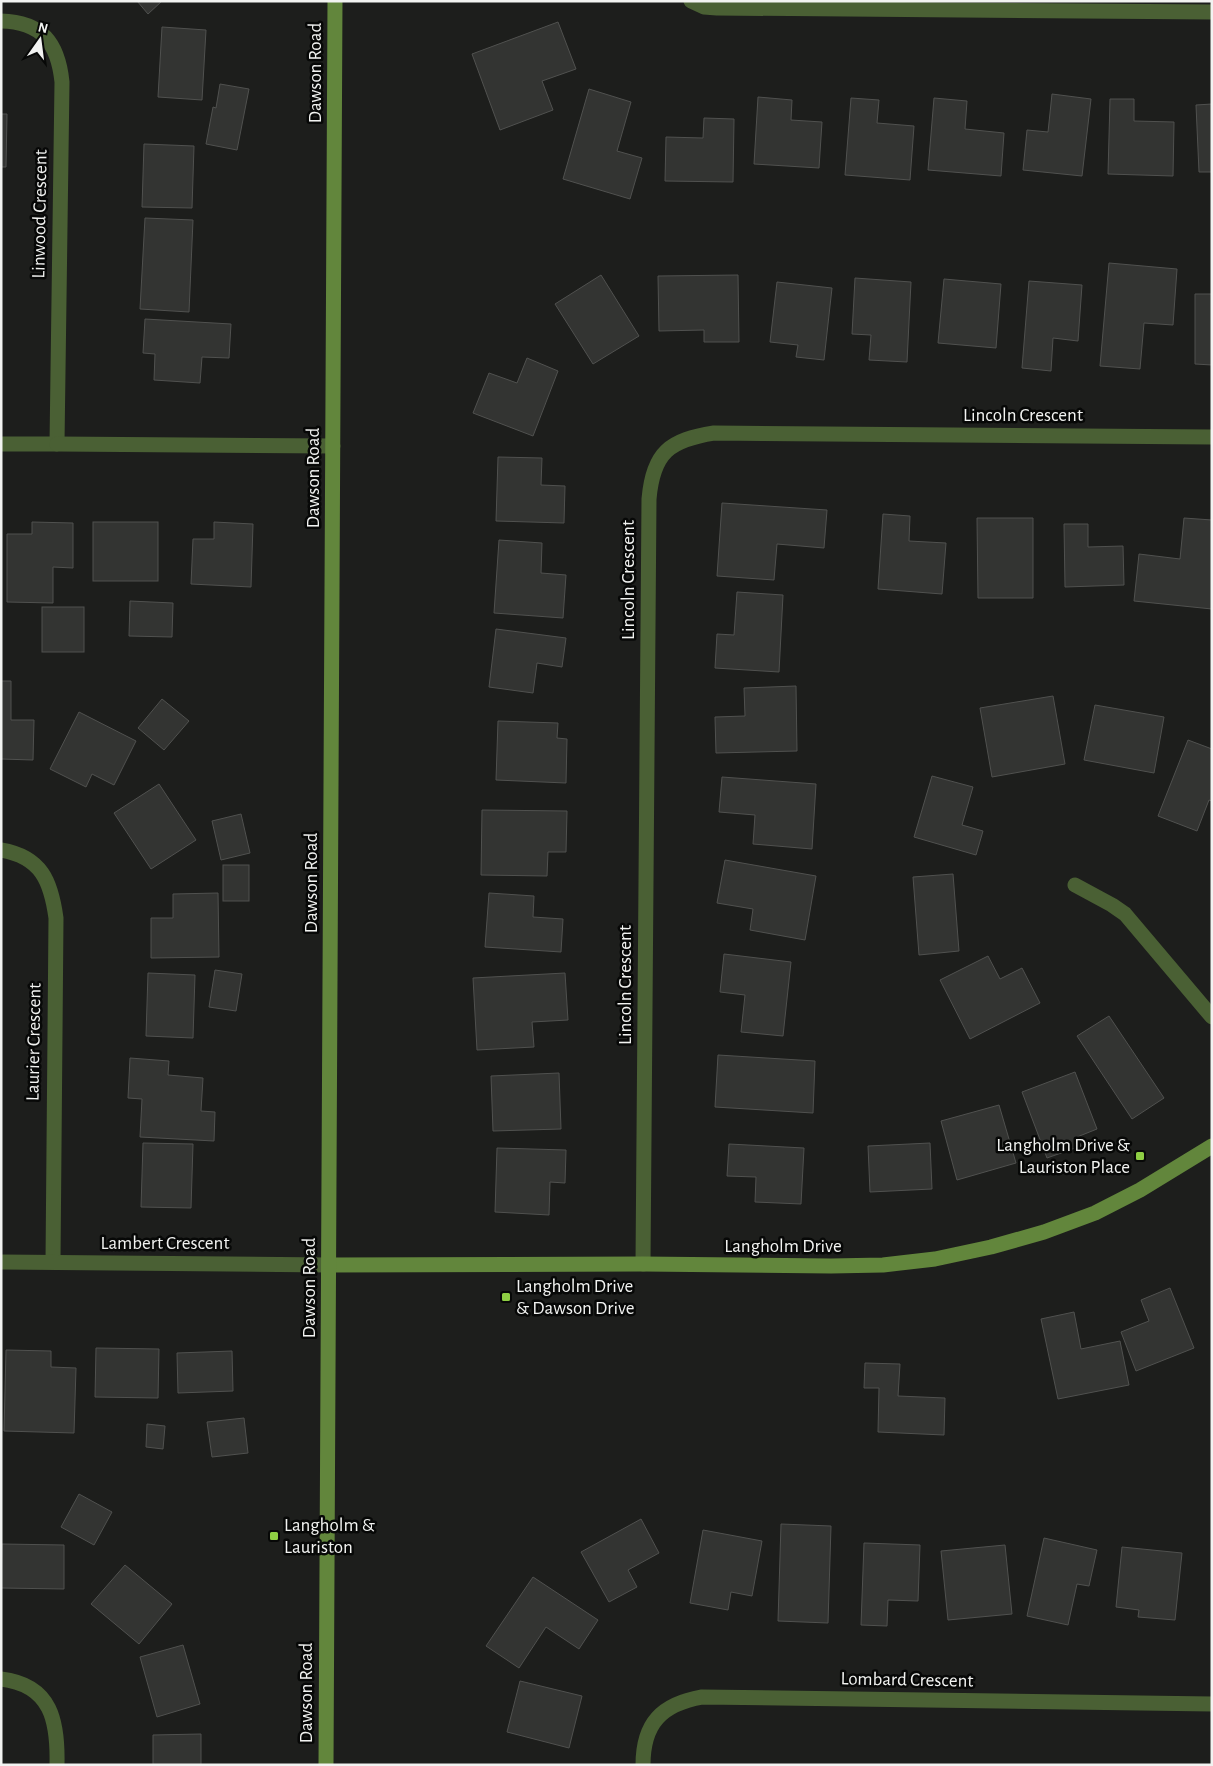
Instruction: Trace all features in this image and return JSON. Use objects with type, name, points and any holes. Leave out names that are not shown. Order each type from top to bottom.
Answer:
[{"type":"main road","name":"Dawson Road","points":[[326,1765],[335,1]]},
{"type":"main road","name":"Langholm Drive","points":[[329,1265],[643,1264],[831,1266],[883,1265],[935,1260],[1044,1232],[1095,1212],[1140,1190],[1212,1146]]},
{"type":"street","points":[[690,1],[704,7],[717,8],[1083,6],[1212,12]]},
{"type":"street","name":"Linwood Crescent","points":[[1,21],[28,24],[42,33],[51,44],[61,72],[57,444]]},
{"type":"street","name":"Lincoln Crescent","points":[[643,1264],[649,499],[650,483],[659,460],[665,451],[675,444],[688,439],[714,433],[1212,437]]},
{"type":"street","points":[[1,444],[333,446]]},
{"type":"street","name":"Laurier Crescent","points":[[1,850],[21,856],[36,866],[48,882],[54,908],[53,1262]]},
{"type":"street","points":[[1075,885],[1125,914],[1212,1017]]},
{"type":"street","name":"Lambert Crescent","points":[[1,1262],[329,1265]]},
{"type":"street","points":[[1,1679],[20,1684],[37,1693],[47,1704],[58,1739],[58,1765]]},
{"type":"street","name":"Lombard Crescent","points":[[642,1765],[644,1743],[650,1728],[658,1716],[671,1706],[686,1700],[702,1697],[1212,1704]]},
{"type":"building","points":[[137,1],[162,1],[148,14]]},
{"type":"building","points":[[558,22],[576,69],[542,81],[553,110],[500,130],[472,54]]},
{"type":"building","points":[[162,27],[206,30],[202,100],[158,97]]},
{"type":"building","points":[[220,84],[249,89],[237,150],[206,144],[213,107],[216,108]]},
{"type":"building","points":[[589,89],[631,102],[617,151],[642,158],[630,199],[563,179]]},
{"type":"building","points":[[1052,94],[1091,99],[1082,176],[1023,170],[1027,130],[1048,132]]},
{"type":"building","points":[[758,97],[792,100],[791,120],[822,122],[819,168],[754,164]]},
{"type":"building","points":[[851,98],[879,100],[877,123],[914,126],[910,180],[845,175]]},
{"type":"building","points":[[934,98],[967,101],[965,129],[1004,133],[1001,176],[928,170]]},
{"type":"building","points":[[1110,99],[1134,99],[1134,121],[1174,122],[1173,176],[1108,174]]},
{"type":"building","points":[[1212,104],[1212,172],[1199,172],[1196,105]]},
{"type":"building","points":[[1,114],[7,114],[6,167],[1,167]]},
{"type":"building","points":[[704,118],[734,119],[733,182],[665,181],[666,137],[703,138]]},
{"type":"building","points":[[144,144],[194,146],[192,208],[142,207]]},
{"type":"building","points":[[145,218],[193,220],[189,312],[140,309]]},
{"type":"building","points":[[1109,263],[1177,269],[1173,325],[1144,323],[1140,369],[1100,366]]},
{"type":"building","points":[[601,275],[639,336],[593,364],[555,304]]},
{"type":"building","points":[[738,275],[739,342],[704,342],[704,330],[659,331],[658,276]]},
{"type":"building","points":[[855,278],[911,282],[907,362],[869,360],[871,335],[852,334]]},
{"type":"building","points":[[944,279],[1001,284],[996,348],[938,343]]},
{"type":"building","points":[[1029,281],[1082,285],[1078,341],[1053,338],[1051,371],[1022,368]]},
{"type":"building","points":[[777,282],[832,288],[824,360],[796,357],[798,345],[770,342]]},
{"type":"building","points":[[1195,294],[1212,294],[1212,365],[1195,364]]},
{"type":"building","points":[[145,319],[231,324],[229,358],[202,357],[200,383],[154,380],[155,354],[143,353]]},
{"type":"building","points":[[527,358],[558,371],[533,436],[473,413],[489,373],[517,383]]},
{"type":"building","points":[[498,457],[542,458],[541,485],[565,486],[564,523],[496,521]]},
{"type":"building","points":[[722,503],[827,510],[824,548],[777,544],[774,580],[717,576]]},
{"type":"building","points":[[883,514],[910,516],[909,541],[946,543],[942,594],[878,589]]},
{"type":"building","points":[[977,518],[1033,518],[1033,598],[978,598]]},
{"type":"building","points":[[1184,518],[1212,520],[1212,609],[1134,601],[1139,554],[1180,559]]},
{"type":"building","points":[[32,522],[73,523],[73,568],[53,567],[53,603],[7,602],[7,534],[32,534]]},
{"type":"building","points":[[93,522],[158,522],[158,581],[93,581]]},
{"type":"building","points":[[214,522],[253,524],[251,587],[191,584],[193,539],[214,539]]},
{"type":"building","points":[[1064,524],[1088,524],[1088,547],[1123,546],[1124,585],[1065,587]]},
{"type":"building","points":[[499,540],[542,543],[541,573],[566,575],[563,618],[494,613]]},
{"type":"building","points":[[737,592],[783,595],[779,672],[715,668],[717,634],[734,635]]},
{"type":"building","points":[[130,601],[173,603],[172,637],[129,636]]},
{"type":"building","points":[[42,607],[84,607],[84,652],[42,652]]},
{"type":"building","points":[[496,629],[566,638],[562,667],[537,663],[533,693],[489,687]]},
{"type":"building","points":[[1,681],[11,681],[11,720],[34,720],[33,760],[1,759]]},
{"type":"building","points":[[796,686],[797,751],[716,753],[715,717],[745,716],[744,688]]},
{"type":"building","points":[[1053,696],[1065,764],[992,777],[980,708]]},
{"type":"building","points":[[162,699],[189,721],[164,750],[138,728]]},
{"type":"building","points":[[1095,705],[1164,717],[1154,773],[1084,760]]},
{"type":"building","points":[[79,712],[136,741],[114,785],[92,774],[86,787],[50,769]]},
{"type":"building","points":[[498,721],[558,723],[557,738],[567,739],[566,783],[496,780]]},
{"type":"building","points":[[1188,740],[1212,749],[1212,801],[1209,800],[1197,831],[1158,816]]},
{"type":"building","points":[[932,776],[973,787],[962,825],[983,831],[976,855],[914,837]]},
{"type":"building","points":[[722,777],[816,784],[812,849],[753,844],[755,815],[719,812]]},
{"type":"building","points":[[159,784],[196,840],[151,869],[114,813]]},
{"type":"building","points":[[482,810],[567,811],[566,852],[548,852],[547,876],[481,875]]},
{"type":"building","points":[[241,814],[250,853],[221,860],[212,821]]},
{"type":"building","points":[[725,860],[816,876],[805,940],[750,930],[753,909],[717,903]]},
{"type":"building","points":[[223,865],[249,865],[249,901],[223,901]]},
{"type":"building","points":[[953,874],[959,951],[919,955],[913,877]]},
{"type":"building","points":[[218,893],[219,957],[151,958],[151,918],[173,918],[173,894]]},
{"type":"building","points":[[489,893],[534,896],[533,917],[563,919],[561,952],[485,947]]},
{"type":"building","points":[[724,954],[791,962],[783,1036],[741,1032],[745,995],[720,992]]},
{"type":"building","points":[[988,956],[1000,979],[1022,968],[1040,1003],[970,1039],[940,980]]},
{"type":"building","points":[[215,970],[242,974],[236,1011],[209,1007]]},
{"type":"building","points":[[148,973],[195,975],[193,1038],[146,1036]]},
{"type":"building","points":[[565,973],[568,1020],[532,1022],[534,1047],[477,1050],[473,978]]},
{"type":"building","points":[[1109,1016],[1164,1098],[1132,1119],[1077,1036]]},
{"type":"building","points":[[718,1055],[815,1061],[813,1113],[715,1107]]},
{"type":"building","points":[[130,1058],[169,1061],[168,1075],[203,1078],[201,1111],[215,1112],[214,1141],[140,1137],[142,1099],[128,1098]]},
{"type":"building","points":[[1075,1072],[1097,1129],[1077,1137],[1081,1146],[1047,1158],[1022,1092]]},
{"type":"building","points":[[559,1073],[561,1129],[493,1131],[491,1076]]},
{"type":"building","points":[[999,1105],[1016,1163],[957,1180],[941,1121]]},
{"type":"building","points":[[143,1143],[193,1144],[191,1208],[141,1207]]},
{"type":"building","points":[[930,1143],[932,1189],[870,1192],[868,1146]]},
{"type":"building","points":[[729,1144],[804,1148],[801,1204],[755,1202],[756,1177],[727,1176]]},
{"type":"building","points":[[497,1148],[566,1150],[565,1183],[550,1182],[549,1215],[495,1212]]},
{"type":"building","points":[[1170,1288],[1194,1348],[1136,1371],[1121,1332],[1149,1321],[1141,1300]]},
{"type":"building","points":[[1074,1312],[1081,1349],[1120,1341],[1129,1385],[1058,1399],[1041,1319]]},
{"type":"building","points":[[96,1348],[159,1349],[158,1398],[95,1397]]},
{"type":"building","points":[[6,1350],[51,1351],[51,1367],[76,1368],[74,1433],[4,1431]]},
{"type":"building","points":[[232,1351],[233,1391],[178,1393],[177,1353]]},
{"type":"building","points":[[865,1363],[900,1364],[898,1396],[945,1398],[944,1435],[878,1432],[879,1388],[864,1388]]},
{"type":"building","points":[[244,1418],[248,1453],[212,1457],[207,1422]]},
{"type":"building","points":[[147,1424],[165,1426],[163,1449],[146,1447]]},
{"type":"building","points":[[79,1494],[112,1512],[94,1545],[61,1527]]},
{"type":"building","points":[[641,1519],[659,1553],[628,1570],[637,1587],[609,1602],[581,1552]]},
{"type":"building","points":[[781,1524],[831,1526],[828,1623],[778,1621]]},
{"type":"building","points":[[703,1530],[762,1541],[752,1596],[731,1592],[728,1610],[690,1603]]},
{"type":"building","points":[[1044,1538],[1097,1550],[1089,1586],[1077,1584],[1068,1625],[1027,1616]]},
{"type":"building","points":[[864,1543],[920,1545],[918,1601],[888,1600],[887,1626],[861,1625]]},
{"type":"building","points":[[2,1544],[64,1545],[64,1589],[1,1588]]},
{"type":"building","points":[[1005,1545],[1012,1614],[948,1620],[941,1551]]},
{"type":"building","points":[[1122,1547],[1182,1553],[1175,1620],[1138,1617],[1139,1610],[1116,1607]]},
{"type":"building","points":[[125,1565],[172,1604],[139,1644],[91,1604]]},
{"type":"building","points":[[533,1577],[598,1620],[579,1649],[546,1627],[519,1668],[486,1646]]},
{"type":"building","points":[[183,1645],[200,1704],[157,1717],[140,1657]]},
{"type":"building","points":[[520,1681],[582,1696],[569,1748],[507,1732]]},
{"type":"building","points":[[201,1734],[201,1765],[153,1765],[153,1735]]},
{"type":"place","name":"Langholm Drive & Lauriston Place","points":[[1140,1156]]},
{"type":"place","name":"Langholm Drive & Dawson Drive","points":[[506,1297]]},
{"type":"place","name":"Langholm & Lauriston","points":[[274,1536]]}]
